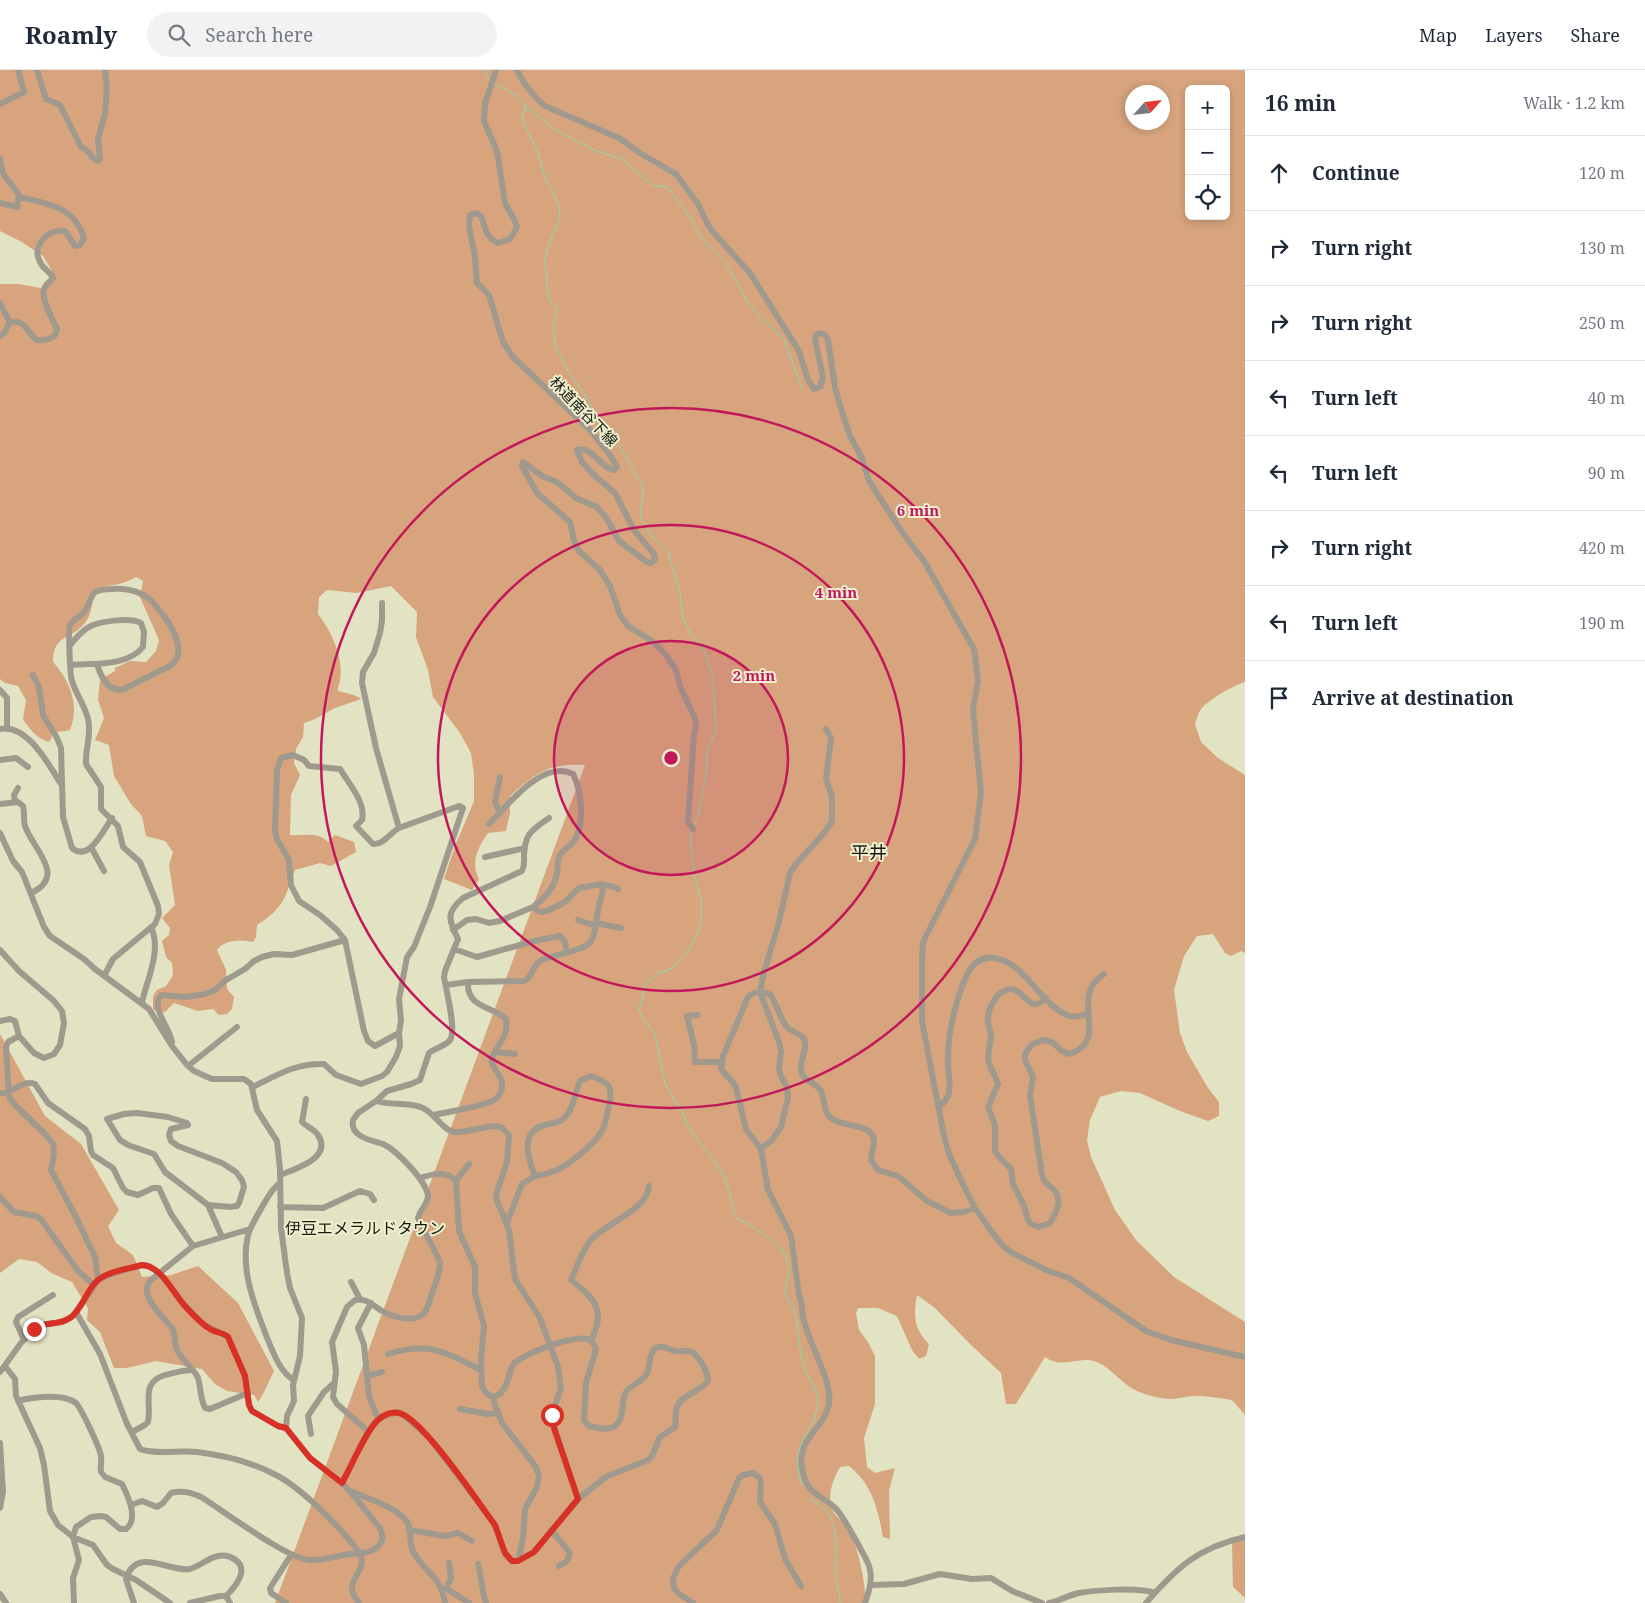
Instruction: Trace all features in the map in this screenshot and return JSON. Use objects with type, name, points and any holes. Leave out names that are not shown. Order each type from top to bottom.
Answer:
[{"type":"street","points":[[0,104],[24,92],[18,70]]},
{"type":"street","points":[[38,70],[46,99],[60,105],[80,147],[86,148],[95,160],[98,161],[101,155],[99,136],[105,113],[107,87],[105,70]]},
{"type":"street","name":"林道南谷下線","points":[[496,70],[483,111],[484,121],[498,151],[505,203],[517,227],[510,240],[498,243],[489,238],[482,216],[476,213],[470,215],[469,226],[475,257],[477,283],[489,295],[503,342],[512,357],[592,432],[616,461],[617,467],[614,470],[609,469],[587,450],[581,448],[576,450],[588,469],[615,493],[634,530],[654,554],[655,560],[651,563],[647,562],[619,541],[607,519],[596,506],[576,498],[557,482],[542,476],[528,464],[523,462],[522,466],[537,493],[570,522],[575,544],[579,551],[600,570],[610,586],[620,615],[628,626],[652,641],[666,655],[676,670],[681,689],[695,718],[696,728],[688,822],[693,829]]},
{"type":"street","points":[[516,70],[520,78],[538,100],[546,106],[620,138],[640,153],[676,174],[698,204],[713,232],[750,274],[798,351],[808,380],[814,388],[820,387],[823,378],[815,339],[819,333],[825,335],[828,340],[835,387],[841,409],[850,436],[862,458],[869,480],[931,572],[974,648],[978,680],[974,720],[981,794],[978,829],[976,839],[925,938],[922,949],[922,1021],[949,1154],[975,1208],[1004,1247],[1033,1264],[1069,1278],[1120,1312],[1141,1329],[1171,1340],[1245,1357]]},
{"type":"street","points":[[0,158],[4,175],[18,192],[19,197],[17,207],[0,203]]},
{"type":"street","points":[[0,336],[10,323],[16,322],[22,323],[36,340],[53,338],[57,333],[57,329],[47,306],[44,291],[46,285],[53,278],[40,262],[37,255],[38,250],[42,239],[52,232],[65,231],[75,246],[80,245],[84,238],[76,222],[62,209],[52,204],[19,197]]},
{"type":"street","points":[[0,303],[10,323]]},
{"type":"street","points":[[97,664],[110,687],[117,690],[124,689],[170,666],[175,661],[178,653],[174,631],[162,612],[147,596],[127,589],[95,592],[90,598],[85,612],[70,624],[68,634],[72,682],[89,720],[90,728],[86,764],[102,787],[101,809],[118,826],[123,847],[140,862],[157,900],[159,914],[151,927],[113,959],[104,976]]},
{"type":"street","points":[[382,603],[380,633],[374,653],[363,672],[362,683],[376,748],[399,828]]},
{"type":"street","points":[[70,645],[82,633],[94,625],[128,619],[135,620],[141,624],[144,638],[141,650],[126,658],[97,664],[70,665]]},
{"type":"street","points":[[33,675],[39,687],[43,715],[61,748],[63,817],[70,844],[74,851],[78,852],[91,848],[112,818]]},
{"type":"street","points":[[0,690],[7,698],[4,729],[16,730],[30,740],[45,758],[61,784]]},
{"type":"street","points":[[761,1149],[772,1140],[781,1127],[788,1098],[787,1087],[780,1076],[781,1052],[779,1042],[760,992],[790,873],[832,822],[832,796],[826,779],[831,738],[826,729]]},
{"type":"street","points":[[253,1087],[293,1068],[319,1064],[326,1066],[338,1076],[358,1083],[365,1083],[382,1076],[390,1068],[400,1046],[401,1020],[399,999],[407,957],[414,947],[430,907],[463,808],[460,806],[399,828],[381,842],[373,844],[356,826],[362,820],[363,812],[356,793],[340,769],[309,766],[304,760],[293,755],[284,756],[280,759],[276,778],[277,809],[275,832],[289,860],[293,891],[298,900],[320,915],[345,940],[360,1018],[368,1041],[374,1046],[399,1034]]},
{"type":"street","points":[[0,760],[16,758],[28,767]]},
{"type":"street","points":[[453,930],[467,920],[476,919],[500,922],[533,907],[552,888],[556,880],[560,854],[573,842],[580,828],[582,816],[573,774],[561,770],[539,777],[489,824]]},
{"type":"street","points":[[500,778],[495,802],[500,813]]},
{"type":"street","points":[[15,802],[14,794],[18,788]]},
{"type":"street","points":[[0,804],[18,802],[23,806],[26,829],[45,861],[46,873],[44,882],[38,890],[31,893]]},
{"type":"street","points":[[368,1431],[332,1397],[336,1371],[332,1347],[333,1337],[349,1304],[355,1300],[360,1299],[371,1303],[383,1312],[402,1318],[417,1317],[425,1312],[440,1269],[440,1262],[418,1218],[428,1197],[420,1178],[388,1147],[360,1136],[352,1124],[355,1116],[376,1101],[382,1094],[392,1088],[420,1080],[429,1053],[451,1039],[452,1025],[445,971],[458,939],[450,920],[451,912],[455,904],[463,898],[522,871],[528,834],[549,818]]},
{"type":"street","points":[[0,833],[13,861],[22,872],[48,934],[142,1002],[149,1009],[172,1046],[188,1066],[201,1075],[212,1079],[244,1079],[253,1087],[257,1110],[277,1141],[281,1228],[288,1280],[302,1318],[300,1356],[294,1380],[294,1401],[287,1416],[286,1428]]},
{"type":"street","points":[[91,848],[104,871]]},
{"type":"street","points":[[486,858],[525,848]]},
{"type":"street","points":[[533,907],[542,912],[565,902],[579,888],[599,884],[612,886],[618,890]]},
{"type":"street","points":[[446,985],[468,982],[524,981],[530,977],[540,960],[579,950],[590,942],[595,934],[603,885]]},
{"type":"street","points":[[578,920],[596,925],[621,928]]},
{"type":"street","points":[[142,1002],[154,949],[155,939],[151,927]]},
{"type":"street","points":[[454,949],[477,957],[556,936],[562,938],[565,942],[567,953]]},
{"type":"street","points":[[172,1046],[171,1036],[157,1008],[158,999],[161,995],[186,998],[204,994],[215,990],[226,980],[262,957],[274,954],[292,955],[345,940]]},
{"type":"street","points":[[0,950],[19,971],[59,1006],[64,1016],[60,1045],[54,1054],[44,1058],[39,1056],[19,1036],[18,1026],[15,1021],[10,1019],[0,1021]]},
{"type":"street","points":[[938,1107],[944,1102],[949,1092],[948,1058],[956,1005],[967,975],[975,963],[986,958],[1008,962],[1058,1009],[1071,1017],[1088,1014]]},
{"type":"street","points":[[1046,998],[1040,1003],[1035,1004],[1027,1001],[1018,991],[1010,989],[1004,991],[990,1007],[988,1016],[991,1036],[988,1061],[998,1084],[989,1100],[988,1108],[994,1125],[994,1147],[999,1158],[1011,1169],[1013,1184],[1024,1206],[1028,1220],[1031,1224],[1039,1227],[1050,1223],[1059,1200],[1056,1191],[1045,1182],[1042,1175],[1030,1095],[1033,1077],[1025,1056],[1032,1044],[1043,1040],[1052,1042],[1065,1053],[1069,1054],[1078,1050],[1088,1039],[1089,1034],[1087,1002],[1090,987],[1097,978],[1104,974]]},
{"type":"street","points":[[434,1115],[494,1100],[501,1091],[502,1082],[492,1063],[506,1031],[506,1019],[484,1008],[473,999],[468,988],[468,982]]},
{"type":"street","points":[[866,1603],[871,1585],[869,1565],[840,1514],[834,1507],[811,1491],[802,1472],[801,1459],[804,1447],[828,1409],[830,1394],[804,1322],[791,1236],[768,1190],[761,1149],[746,1129],[735,1084],[720,1068],[746,1001],[751,994],[760,992],[771,995],[785,1025],[806,1041],[801,1071],[821,1091],[825,1108],[830,1118],[844,1124],[865,1129],[872,1135],[874,1140],[871,1160],[878,1170],[898,1176],[927,1201],[951,1213],[959,1213],[975,1208]]},
{"type":"street","points":[[697,1015],[687,1016],[694,1045],[695,1062],[721,1062]]},
{"type":"street","points":[[188,1066],[237,1027]]},
{"type":"street","points":[[19,1036],[8,1042],[6,1047],[9,1097],[53,1144],[54,1154],[50,1170],[76,1217],[95,1257],[96,1283]]},
{"type":"street","points":[[496,1052],[515,1054]]},
{"type":"street","points":[[500,1076],[508,1074]]},
{"type":"street","points":[[507,1223],[522,1184],[535,1176],[560,1168],[597,1138],[607,1116],[611,1095],[608,1084],[591,1076],[585,1077],[579,1084],[567,1116],[558,1122],[532,1131],[527,1140],[526,1148],[535,1176]]},
{"type":"street","points":[[0,1094],[6,1094],[23,1084],[32,1082],[35,1084],[48,1103],[85,1130],[89,1136],[93,1155],[112,1168],[127,1192],[138,1195],[153,1188],[159,1188],[171,1214],[193,1246]]},
{"type":"street","points":[[294,1380],[286,1373],[274,1354],[258,1314],[250,1288],[246,1264],[250,1229],[274,1188],[280,1179],[312,1160],[319,1153],[319,1137],[316,1132],[302,1122],[306,1099]]},
{"type":"street","points":[[376,1101],[388,1104],[420,1106],[434,1115],[453,1132],[492,1126],[506,1130],[509,1137],[507,1162],[496,1198],[507,1223],[515,1279],[540,1318],[558,1367],[562,1383],[552,1415],[554,1428],[578,1499]]},
{"type":"street","points":[[208,1205],[237,1206],[242,1198],[244,1184],[240,1176],[230,1167],[170,1141],[171,1129],[188,1125],[187,1123],[168,1117],[137,1113],[124,1114],[107,1119],[120,1140],[128,1145],[154,1154],[165,1172],[208,1205],[222,1237]]},
{"type":"street","points":[[342,1483],[368,1431],[378,1419],[390,1413],[404,1414],[428,1436],[495,1525],[508,1559],[518,1561],[534,1552],[578,1499],[608,1476],[648,1460],[652,1456],[660,1437],[675,1427],[676,1407],[679,1402],[703,1387],[708,1381],[707,1373],[695,1354],[659,1346],[652,1352],[645,1377],[632,1386],[624,1395],[621,1416],[616,1425],[609,1429],[590,1426],[584,1420],[583,1415],[587,1376],[596,1349],[591,1340],[584,1338],[550,1345],[514,1363],[503,1392],[498,1396],[492,1397],[486,1394],[483,1389],[481,1370],[484,1326],[475,1293],[475,1267],[459,1231],[456,1181],[469,1164]]},
{"type":"street","points":[[420,1178],[448,1174],[456,1181]]},
{"type":"street","points":[[591,1340],[598,1316],[591,1296],[571,1280],[576,1265],[589,1242],[597,1234],[637,1206],[648,1193],[649,1186]]},
{"type":"street","points":[[280,1207],[323,1208],[360,1191],[370,1194],[374,1200]]},
{"type":"street","points":[[0,1197],[14,1212],[40,1218],[78,1271],[96,1283]]},
{"type":"street","points":[[248,1393],[207,1408],[202,1403],[198,1380],[177,1350],[175,1332],[147,1293],[148,1284],[193,1246],[250,1229]]},
{"type":"street","points":[[130,1505],[142,1501],[157,1507],[171,1493],[191,1492],[291,1555],[310,1560],[367,1553],[377,1547],[382,1541],[382,1533],[342,1483],[310,1458],[286,1428],[278,1426],[253,1412],[249,1405],[240,1362],[228,1337],[223,1333],[212,1330],[196,1318],[159,1273],[149,1266],[142,1265],[111,1274],[96,1283],[73,1316],[62,1322],[37,1326],[2,1369],[15,1378],[16,1396],[44,1460],[52,1516],[58,1525],[73,1537],[93,1545],[107,1565],[136,1580],[170,1603]]},
{"type":"street","points":[[351,1282],[360,1299]]},
{"type":"street","points":[[24,1340],[16,1322],[18,1317],[53,1295]]},
{"type":"street","points":[[371,1303],[358,1328],[364,1345],[369,1396],[378,1419]]},
{"type":"street","points":[[76,1312],[100,1354],[140,1448],[145,1450],[198,1452],[248,1464],[275,1474],[301,1493],[329,1518],[360,1553],[362,1563],[352,1585],[352,1592],[359,1603]]},
{"type":"street","points":[[388,1354],[402,1350],[429,1348],[439,1350],[481,1370]]},
{"type":"street","points":[[132,1432],[148,1422],[149,1393],[152,1383],[159,1377],[192,1370]]},
{"type":"street","points":[[367,1376],[382,1372]]},
{"type":"street","points":[[312,1434],[308,1416],[324,1392],[334,1384]]},
{"type":"street","points":[[18,1401],[54,1397],[78,1404],[99,1447],[102,1457],[100,1472],[105,1477],[122,1484],[130,1505],[132,1521],[131,1526],[126,1530],[120,1529],[106,1517],[96,1516],[80,1523],[73,1533],[79,1560],[73,1578],[74,1603]]},
{"type":"street","points":[[492,1397],[505,1427],[536,1467],[539,1476],[537,1487],[525,1509],[523,1538],[518,1561]]},
{"type":"street","points":[[460,1409],[488,1414],[498,1413]]},
{"type":"street","points":[[0,1442],[3,1492],[0,1508]]},
{"type":"street","points":[[693,1603],[676,1592],[673,1583],[674,1574],[682,1563],[717,1530],[739,1478],[748,1473],[756,1474],[760,1478],[760,1502],[775,1524],[785,1559],[801,1586]]},
{"type":"street","points":[[348,1490],[395,1511],[407,1522],[410,1543],[413,1552],[420,1562],[444,1590],[469,1603]]},
{"type":"street","points":[[409,1530],[445,1536],[458,1533],[472,1542]]},
{"type":"street","points":[[551,1530],[570,1553],[567,1561],[559,1566]]},
{"type":"street","points":[[1146,1603],[1174,1573],[1193,1557],[1211,1547],[1245,1537]]},
{"type":"street","points":[[286,1603],[271,1593],[270,1588],[291,1555]]},
{"type":"street","points":[[134,1603],[126,1582],[127,1576],[134,1567],[143,1562],[189,1569],[217,1556],[226,1556],[237,1561],[241,1566],[241,1572],[237,1583],[226,1596],[190,1603]]},
{"type":"street","points":[[445,1603],[444,1590],[451,1578],[449,1563]]},
{"type":"street","points":[[478,1564],[482,1576],[483,1595],[486,1603]]},
{"type":"street","points":[[871,1585],[904,1584],[940,1574],[972,1579],[991,1578],[1012,1591],[1042,1603]]},
{"type":"street","points":[[1049,1603],[1066,1596],[1093,1591],[1142,1590],[1155,1593]]},
{"type":"street","points":[[0,1594],[6,1603]]},
{"type":"street","points":[[226,1596],[230,1603]]},
{"type":"shaded area","points":[[0,70],[1245,70],[1245,682],[1234,686],[1204,705],[1199,712],[1195,724],[1201,742],[1218,758],[1245,775],[1245,953],[1241,951],[1231,956],[1225,953],[1213,934],[1197,936],[1184,956],[1174,990],[1180,1033],[1187,1052],[1208,1088],[1219,1102],[1219,1116],[1208,1121],[1140,1093],[1121,1091],[1100,1097],[1090,1120],[1087,1140],[1091,1157],[1115,1210],[1136,1240],[1174,1277],[1245,1322],[1245,1415],[1232,1400],[1199,1396],[1171,1399],[1154,1396],[1131,1388],[1108,1368],[1097,1362],[1084,1360],[1058,1362],[1045,1357],[1016,1404],[1006,1404],[1001,1373],[935,1308],[917,1295],[916,1322],[920,1333],[929,1344],[926,1356],[919,1359],[912,1350],[897,1316],[878,1308],[858,1308],[856,1313],[859,1330],[875,1356],[875,1404],[864,1438],[867,1467],[875,1473],[895,1468],[889,1490],[890,1539],[883,1537],[873,1498],[857,1473],[849,1466],[840,1467],[832,1487],[830,1498],[832,1509],[849,1530],[854,1541],[863,1578],[865,1603],[275,1603],[585,765],[561,766],[543,771],[527,781],[510,796],[510,813],[506,831],[488,833],[476,855],[475,867],[479,879],[472,890],[444,879],[455,846],[474,801],[474,775],[471,753],[460,733],[433,697],[428,670],[416,637],[417,612],[391,586],[357,593],[327,590],[319,597],[318,614],[332,636],[338,653],[341,671],[338,691],[361,699],[335,708],[304,723],[303,737],[296,749],[294,763],[300,775],[291,795],[290,835],[315,835],[328,842],[335,835],[354,842],[356,852],[331,866],[320,863],[295,870],[282,902],[273,913],[257,925],[256,937],[253,942],[228,942],[220,946],[217,950],[226,970],[227,989],[234,997],[232,1009],[227,1014],[219,1015],[213,1009],[198,1011],[174,1003],[165,1012],[153,1010],[153,996],[157,990],[166,986],[173,975],[172,963],[166,957],[162,941],[169,935],[170,928],[162,918],[175,905],[169,865],[173,852],[165,841],[146,836],[142,816],[131,804],[114,776],[109,745],[95,740],[104,718],[98,700],[100,680],[115,671],[115,668],[130,661],[146,662],[156,651],[159,640],[140,597],[143,581],[136,577],[126,582],[93,590],[92,608],[89,617],[79,629],[64,638],[56,646],[53,662],[64,677],[72,694],[74,712],[70,730],[52,733],[51,740],[48,742],[40,738],[23,719],[26,700],[18,686],[5,683],[0,679],[0,284],[18,284],[47,289],[52,271],[43,256],[0,231]]},
{"type":"shaded area","points":[[0,1034],[45,1116],[81,1144],[119,1210],[108,1226],[116,1243],[133,1255],[142,1277],[171,1275],[198,1266],[238,1303],[274,1371],[258,1402],[254,1395],[227,1391],[215,1384],[202,1369],[156,1361],[127,1368],[114,1368],[100,1332],[87,1320],[88,1308],[72,1282],[53,1274],[37,1262],[19,1259],[0,1273]]},
{"type":"shaded area","points":[[1245,1539],[1245,1598],[1233,1587],[1232,1543]]},
{"type":"waterway","points":[[483,70],[491,80]]},
{"type":"waterway","points":[[495,84],[516,95],[526,106],[555,130],[596,151],[620,158],[654,186],[667,187],[686,211],[702,239],[725,262],[749,304],[784,339],[802,389]]},
{"type":"waterway","points":[[526,106],[522,117],[538,153],[546,181],[552,189],[559,206],[560,217],[547,249],[545,262],[549,299],[557,308],[553,328],[556,347],[569,373],[584,393],[606,434],[617,443],[642,485],[641,518],[651,536],[668,552],[680,593],[683,618],[690,633],[703,648],[713,678],[716,730],[707,752],[706,776],[694,827]]},
{"type":"waterway","points":[[692,830],[690,839],[694,874],[701,899],[700,928],[692,945],[679,962],[672,968],[657,974],[646,983],[639,1010],[655,1034],[665,1084],[687,1124],[715,1161],[724,1177],[735,1216],[775,1243],[787,1259],[789,1271],[785,1291],[786,1296],[795,1313],[803,1363],[816,1390],[818,1399],[815,1416],[799,1450],[798,1471],[802,1486]]},
{"type":"waterway","points":[[810,1499],[826,1511],[833,1526],[836,1542],[836,1579],[840,1603]]},
{"type":"district","name":"平井","points":[[869,852]]},
{"type":"district","name":"伊豆エメラルドタウン","points":[[365,1228]]},
{"type":"route","points":[[34,1329],[40,1325],[57,1324],[73,1316],[98,1280],[142,1265],[149,1266],[159,1273],[196,1318],[212,1330],[223,1333],[228,1337],[245,1376],[249,1405],[253,1412],[281,1428],[286,1428],[310,1458],[342,1483],[364,1443],[368,1431],[378,1419],[390,1413],[404,1414],[430,1438],[487,1514],[495,1525],[508,1559],[514,1562],[534,1552],[578,1499],[554,1428],[552,1415]]}]
